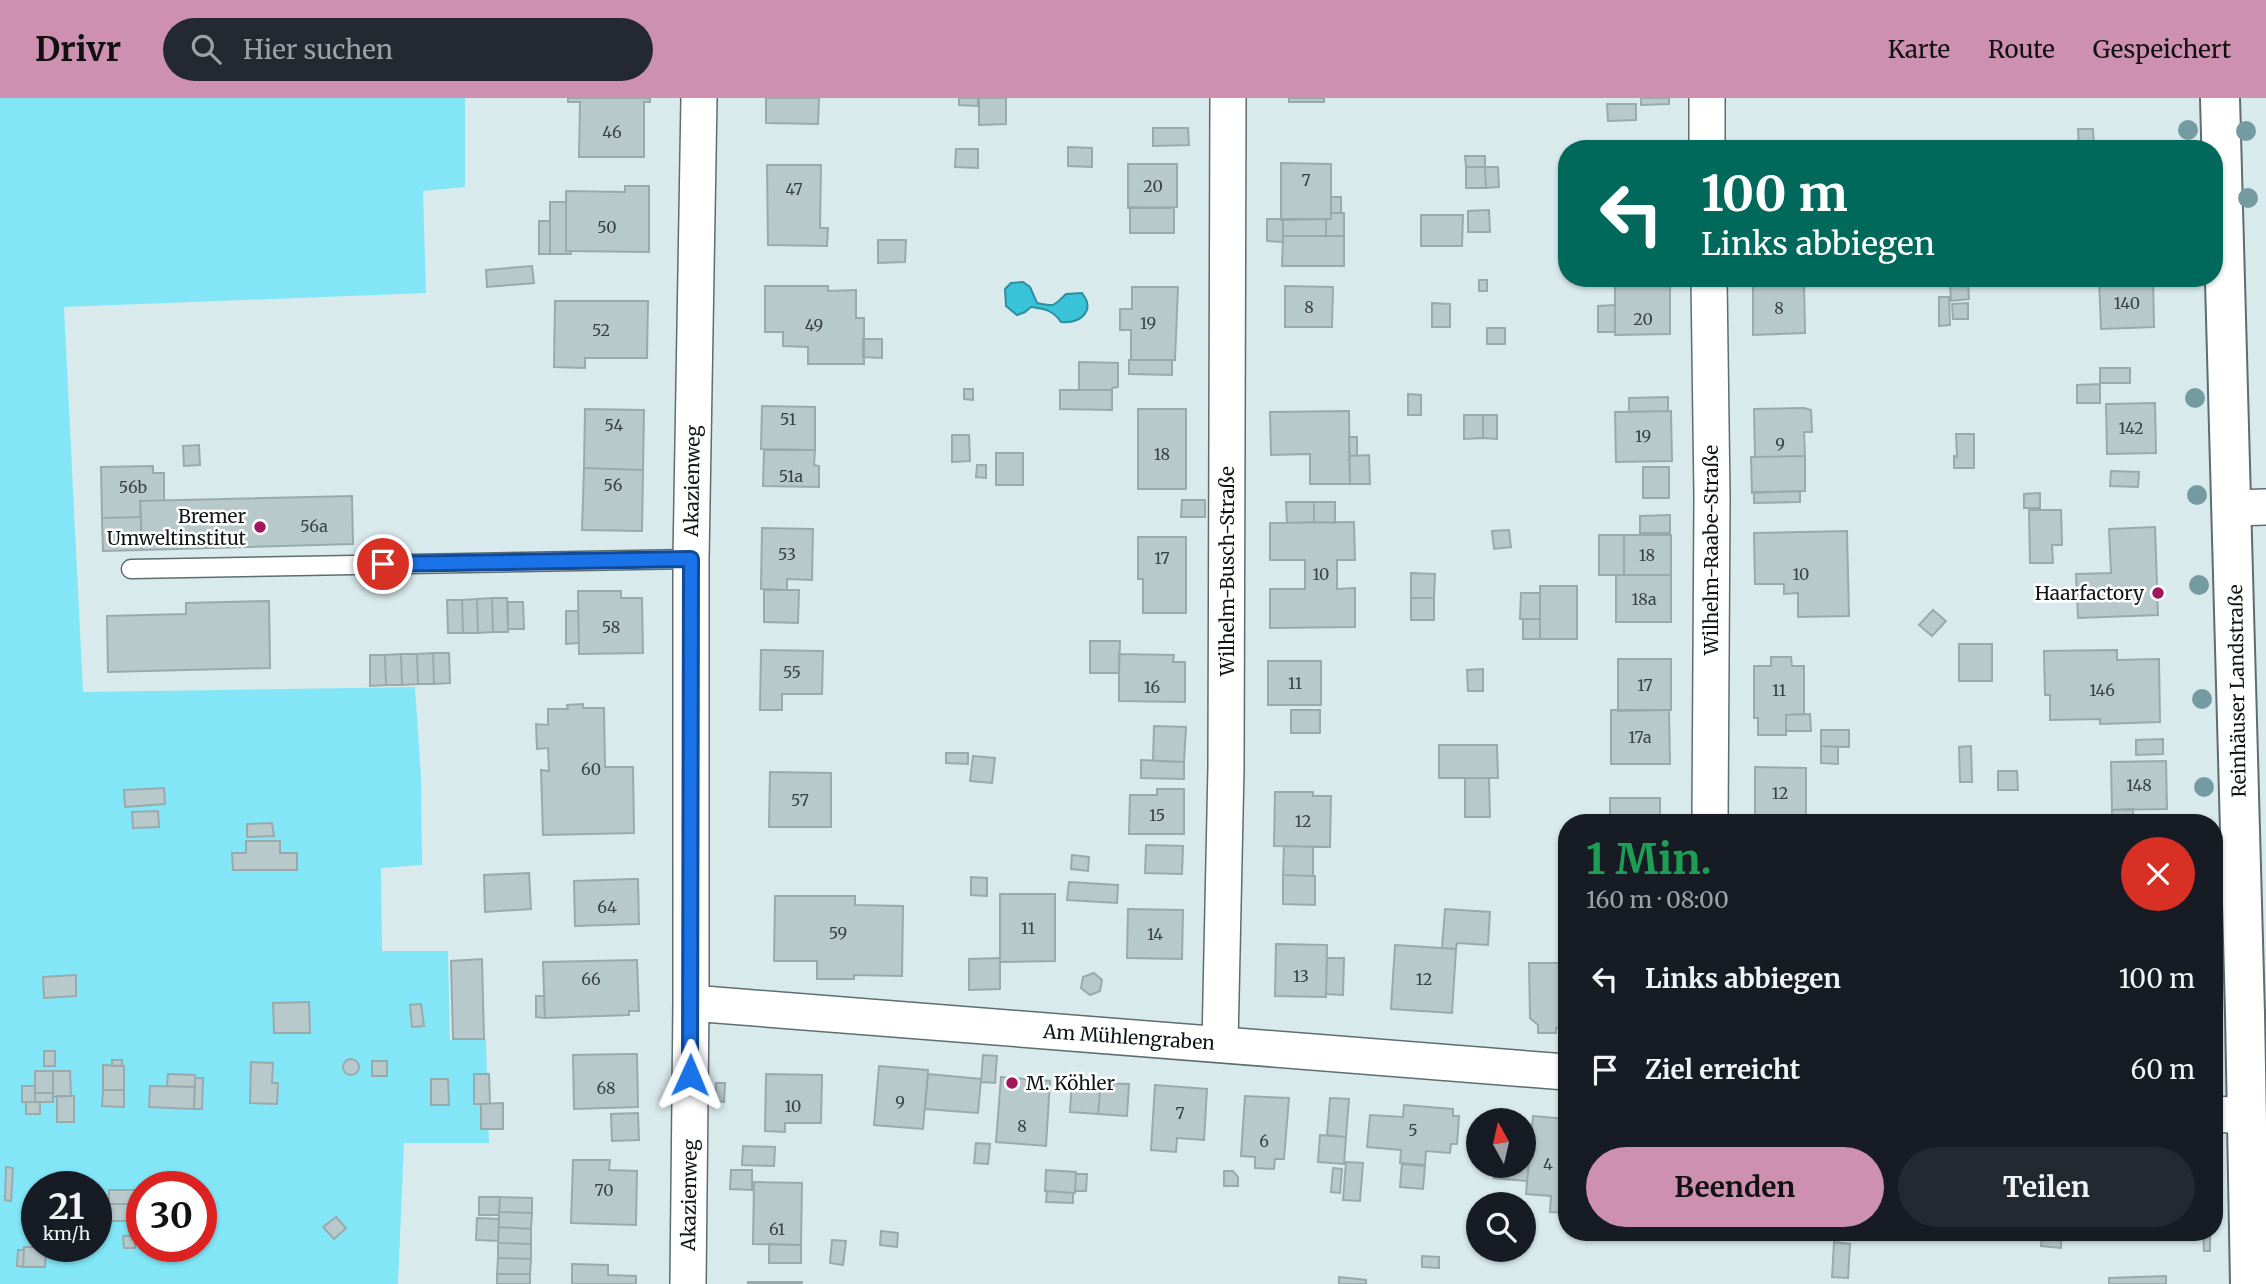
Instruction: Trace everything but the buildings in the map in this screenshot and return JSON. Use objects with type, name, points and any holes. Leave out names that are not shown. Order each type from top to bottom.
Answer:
[{"type":"main road","name":"Reinhäuser Landstraße","points":[[2220,98],[2223,140]]},
{"type":"main road","name":"Reinhäuser Landstraße","points":[[2223,140],[2249,508],[2256,1014],[2230,1115],[2250,1284]]},
{"type":"street","name":"Akazienweg","points":[[688,1284],[691,559],[699,98]]},
{"type":"street","name":"Wilhelm-Busch-Straße","points":[[1220,1044],[1226,768],[1228,98]]},
{"type":"street","points":[[1707,98],[1707,140]]},
{"type":"street","name":"Wilhelm-Raabe-Straße","points":[[1709,287],[1712,497],[1710,814]]},
{"type":"street","name":"Am Mühlengraben","points":[[691,1003],[1558,1071]]},
{"type":"lane","points":[[131,569],[691,559]]},
{"type":"shaded area","points":[[0,98],[465,98],[465,187],[423,191],[426,293],[64,307],[83,692],[415,687],[421,777],[422,865],[381,868],[382,951],[448,951],[450,1040],[486,1039],[489,1143],[404,1143],[398,1284],[0,1284]]},
{"type":"shaded area","points":[[1023,282],[1030,287],[1037,303],[1051,305],[1066,294],[1082,293],[1086,299],[1087,311],[1080,318],[1068,322],[1061,322],[1055,315],[1040,308],[1031,307],[1017,315],[1006,306],[1005,289],[1011,283]]},
{"type":"place","name":"Bremer Umweltinstitut","points":[[260,527]]},
{"type":"place","name":"Haarfactory","points":[[2158,593]]},
{"type":"place","name":"M. Köhler","points":[[1012,1083]]},
{"type":"route","points":[[383,564],[691,559],[690,1075]]}]
